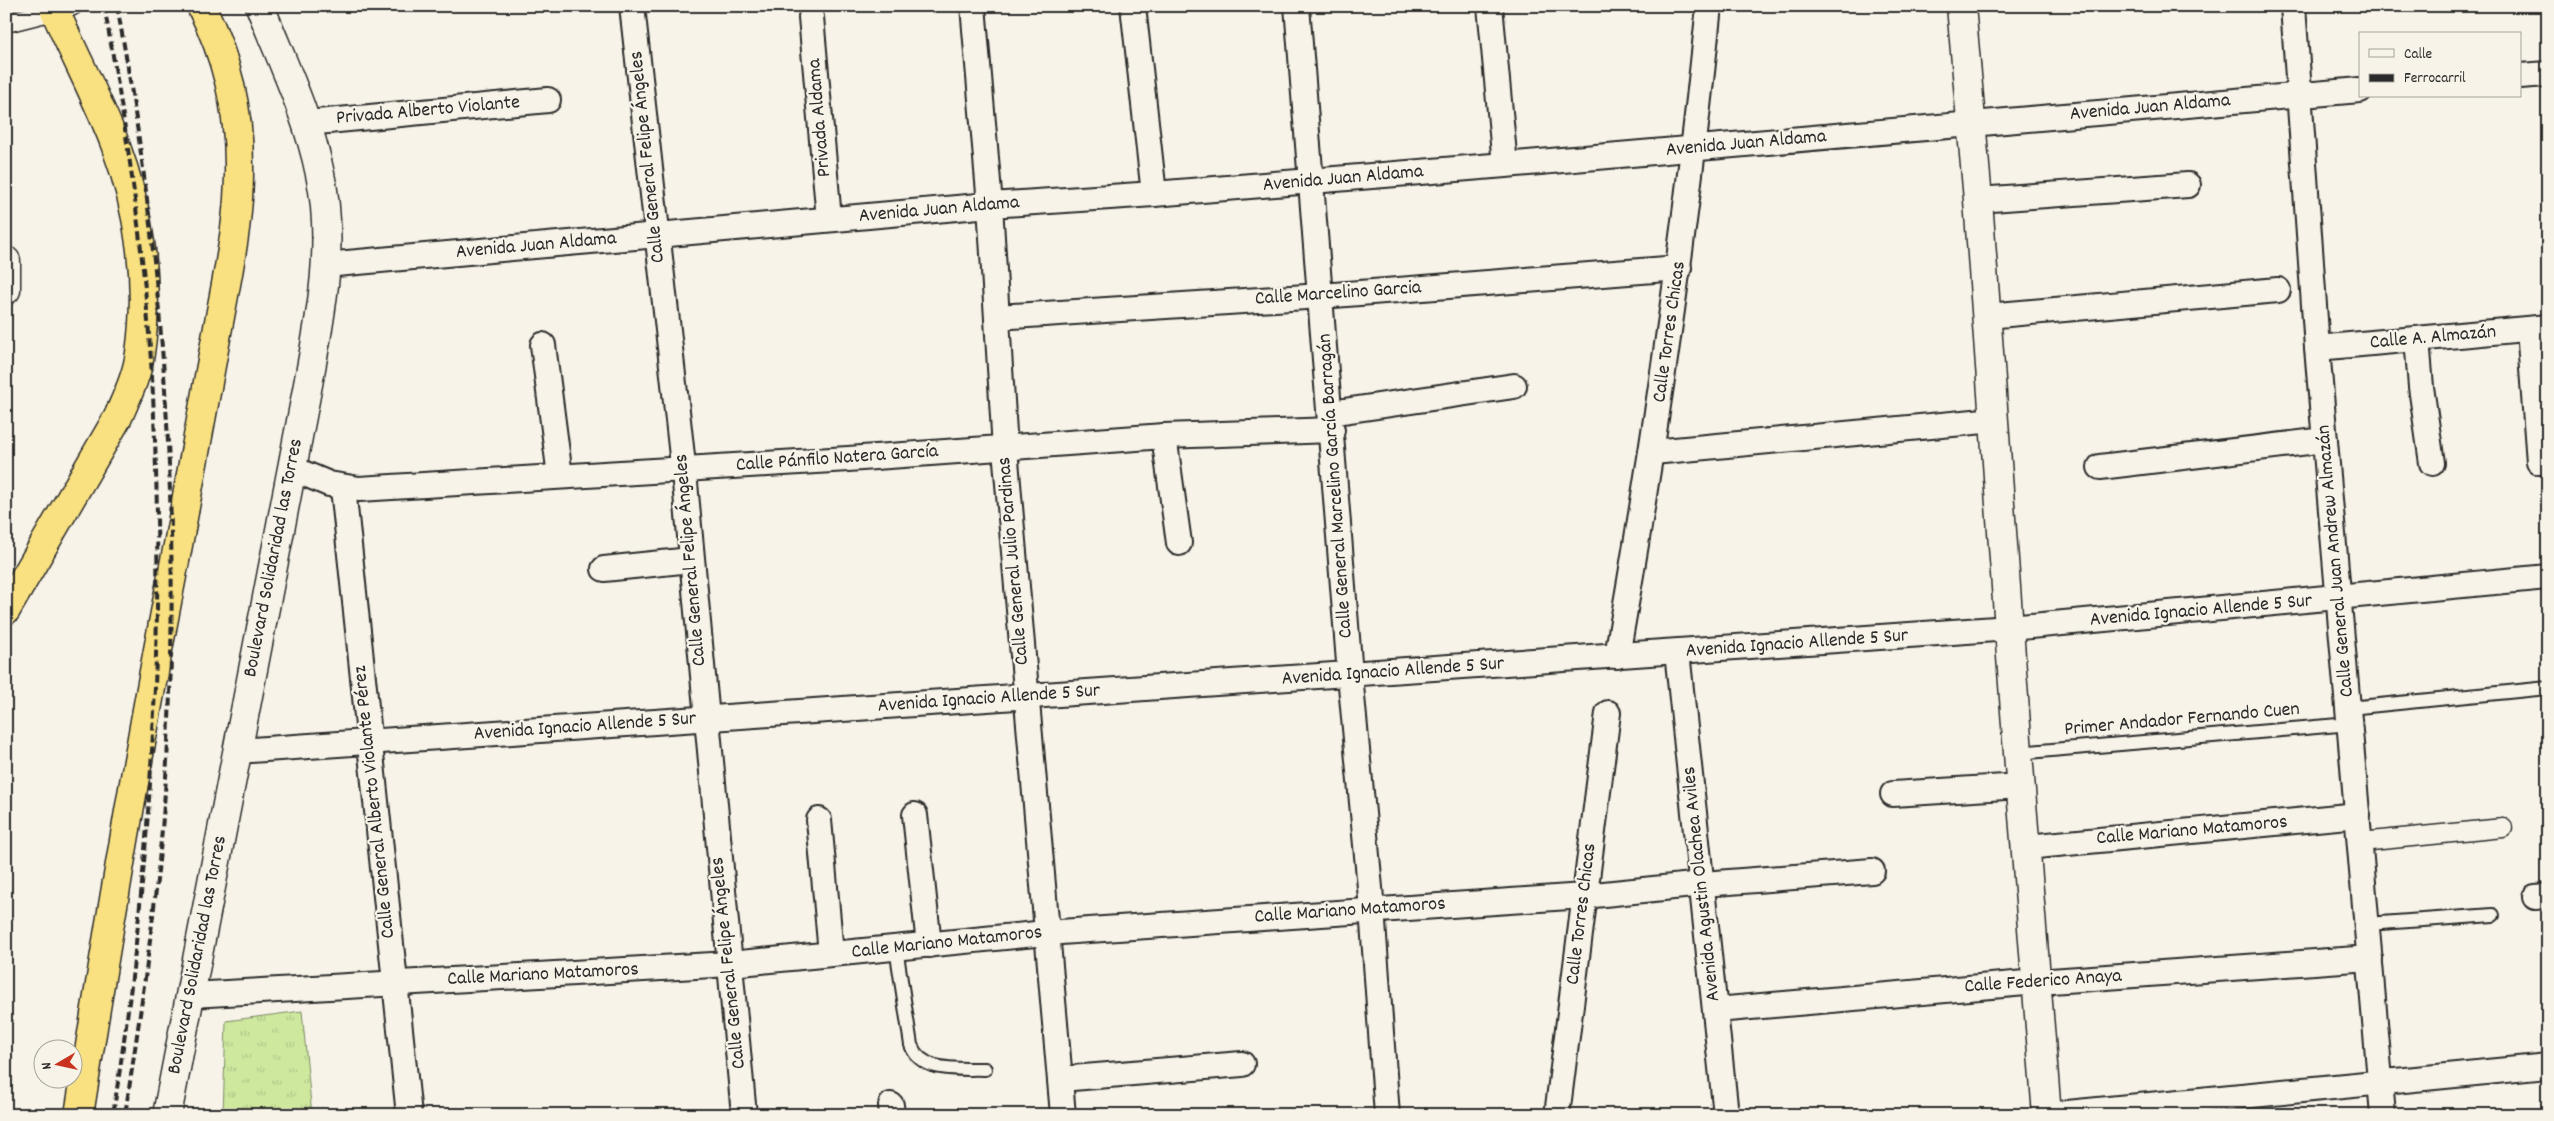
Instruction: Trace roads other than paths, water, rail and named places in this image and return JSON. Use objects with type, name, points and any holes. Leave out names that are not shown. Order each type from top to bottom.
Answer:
[{"type":"highway","points":[[79,1115],[137,754],[197,445],[228,273],[237,208],[239,164],[232,94],[221,52],[201,6]]},
{"type":"highway","points":[[6,610],[118,417],[132,388],[140,354],[143,307],[142,263],[138,224],[129,186],[115,144],[61,8]]},
{"type":"main road","name":"Boulevard Solidaridad las Torres","points":[[168,1115],[318,328],[325,265],[325,210],[320,175],[307,123],[260,6]]},
{"type":"main road","points":[[1961,6],[1987,316],[2018,752],[2047,1115]]},
{"type":"main road","points":[[6,261],[6,290]]},
{"type":"street","name":"Calle General Felipe Ángeles","points":[[632,6],[683,468],[705,718],[744,1115]]},
{"type":"street","name":"Calle General Julio Pardinas","points":[[973,6],[990,205],[1005,449],[1025,697],[1063,1115]]},
{"type":"street","points":[[1133,6],[1154,194]]},
{"type":"street","name":"Calle General Marcelino García Barragán","points":[[1298,6],[1350,675],[1372,909],[1387,1115]]},
{"type":"street","points":[[1490,6],[1505,165]]},
{"type":"street","name":"Calle Torres Chicas","points":[[1617,656],[1652,452],[1679,268],[1694,149],[1708,6]]},
{"type":"street","name":"Calle General Juan Andrew Almazán","points":[[2293,6],[2317,348],[2383,1115]]},
{"type":"street","points":[[6,23],[61,8]]},
{"type":"street","name":"Privada Aldama","points":[[811,17],[829,219]]},
{"type":"street","points":[[2522,76],[2548,74]]},
{"type":"street","name":"Avenida Juan Aldama","points":[[325,265],[990,205],[1154,194],[1505,165],[2359,90]]},
{"type":"street","name":"Privada Alberto Violante","points":[[307,123],[548,100]]},
{"type":"street","points":[[1978,200],[2188,185]]},
{"type":"street","name":"Calle Marcelino Garcia","points":[[997,317],[1321,296],[1679,268]]},
{"type":"street","points":[[1987,316],[2278,290]]},
{"type":"street","points":[[2538,328],[2539,462]]},
{"type":"street","name":"Calle A. Almazán","points":[[2317,348],[2538,328]]},
{"type":"street","points":[[2418,339],[2421,387],[2432,463]]},
{"type":"street","points":[[543,345],[560,476]]},
{"type":"street","name":"Calle Pánfilo Natera García","points":[[343,488],[359,489],[1005,449],[1164,436],[1331,421],[1514,386]]},
{"type":"street","points":[[1652,452],[1995,420]]},
{"type":"street","points":[[1164,436],[1179,543]]},
{"type":"street","points":[[2100,466],[2325,440]]},
{"type":"street","points":[[292,468],[343,488]]},
{"type":"street","name":"Calle General Alberto Violante Pérez","points":[[343,488],[409,1115]]},
{"type":"street","points":[[604,569],[691,560]]},
{"type":"street","name":"Avenida Ignacio Allende 5 Sur","points":[[237,751],[2010,628],[2548,577]]},
{"type":"street","name":"Avenida Agustin Olachea Aviles","points":[[1676,652],[1726,1115]]},
{"type":"street","name":"Calle Torres Chicas","points":[[1557,1115],[1608,713]]},
{"type":"street","points":[[1893,794],[2021,786]]},
{"type":"street","points":[[915,815],[929,945]]},
{"type":"street","name":"Calle Mariano Matamoros","points":[[2026,847],[2358,816]]},
{"type":"street","points":[[819,820],[831,954]]},
{"type":"street","points":[[2361,842],[2503,828]]},
{"type":"street","name":"Calle Mariano Matamoros","points":[[191,996],[730,964],[1046,933],[1372,909],[1584,896],[1702,884],[1872,871]]},
{"type":"street","name":"Calle Federico Anaya","points":[[1716,1010],[2037,982],[2370,958]]},
{"type":"street","points":[[1060,1079],[1242,1064]]},
{"type":"street","points":[[2047,1115],[2548,1066]]},
{"type":"lane","name":"Primer Andador Fernando Cuen","points":[[2018,752],[2349,716],[2548,688]]},
{"type":"lane","points":[[2367,924],[2493,915]]},
{"type":"lane","points":[[896,948],[910,1045],[914,1054],[925,1064],[939,1068],[985,1069]]},
{"type":"railway","points":[[104,6],[120,94],[148,317],[156,456],[157,550],[153,739],[146,833],[138,928],[113,1115]]},
{"type":"railway","points":[[117,6],[133,97],[156,281],[169,465],[171,558],[171,650],[165,789],[157,882],[125,1115]]}]
